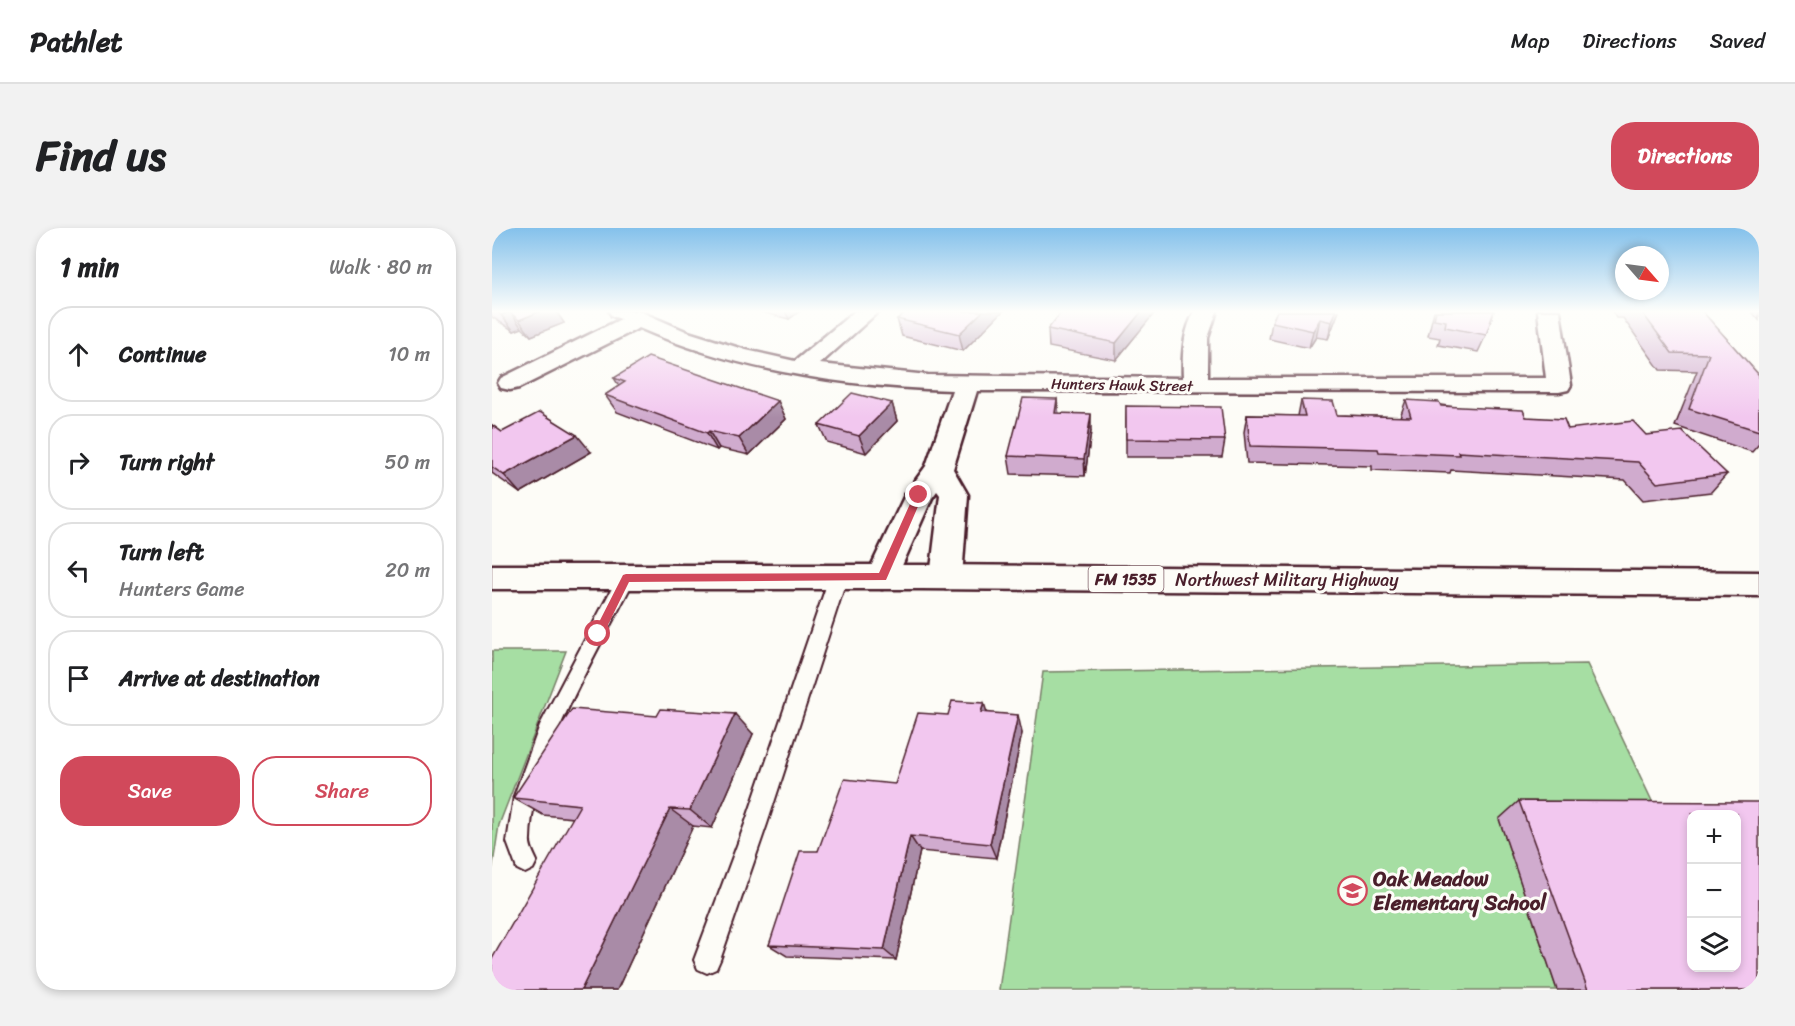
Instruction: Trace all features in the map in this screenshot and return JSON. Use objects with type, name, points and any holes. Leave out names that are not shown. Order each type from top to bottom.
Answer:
[{"type":"street","points":[[510,383],[574,347]]},
{"type":"street","name":"Hunters Hawk Street","points":[[705,347],[768,364],[847,376],[916,383],[1196,386],[1559,385],[1554,347]]},
{"type":"street","points":[[800,369],[826,347]]},
{"type":"street","points":[[1195,347],[1193,358],[1196,386]]},
{"type":"street","points":[[882,577],[919,495],[939,469],[967,384]]},
{"type":"street","points":[[939,469],[954,495],[946,577]]},
{"type":"street","name":"Northwest Military Highway","points":[[492,577],[946,577],[1759,584]]},
{"type":"lane","points":[[525,861],[518,842],[525,796],[546,732],[626,578]]},
{"type":"lane","points":[[707,960],[756,824],[838,578]]},
{"type":"green space","points":[[492,651],[566,651],[499,825],[492,871]]},
{"type":"green space","name":"Oak Meadow Elementary School","points":[[1587,664],[1661,820],[1499,819],[1557,990],[999,990],[1043,672]]},
{"type":"building","points":[[1667,347],[1734,347],[1759,375],[1759,431],[1689,409],[1709,354],[1672,353]]},
{"type":"building","points":[[648,357],[778,401],[739,438],[709,431],[707,433],[605,395],[625,382],[614,378]]},
{"type":"building","points":[[852,393],[892,403],[859,436],[819,425]]},
{"type":"building","points":[[1023,398],[1057,399],[1055,413],[1091,414],[1084,459],[1008,456]]},
{"type":"building","points":[[1301,400],[1333,401],[1337,415],[1411,417],[1406,400],[1439,402],[1441,406],[1523,410],[1526,417],[1564,419],[1568,429],[1633,421],[1646,435],[1682,431],[1727,474],[1657,483],[1638,462],[1458,452],[1459,455],[1379,452],[1378,449],[1250,446],[1247,415],[1305,416]]},
{"type":"building","points":[[1126,406],[1221,407],[1225,440],[1126,439]]},
{"type":"building","points":[[540,412],[577,435],[504,475],[492,467],[492,425],[502,432]]},
{"type":"building","points":[[952,701],[984,703],[981,712],[1018,715],[990,844],[910,836],[884,950],[769,945],[800,851],[818,851],[844,779],[895,784],[918,713],[948,715]]},
{"type":"building","points":[[572,709],[657,716],[661,709],[735,714],[690,810],[670,809],[581,990],[492,990],[492,959],[580,805],[513,798]]},
{"type":"building","points":[[1519,801],[1759,802],[1759,990],[1588,990]]},
{"type":"place","name":"Oak Meadow Elementary School","points":[[1352,891]]},
{"type":"route","points":[[598,634],[626,578],[882,577],[919,495]]}]
